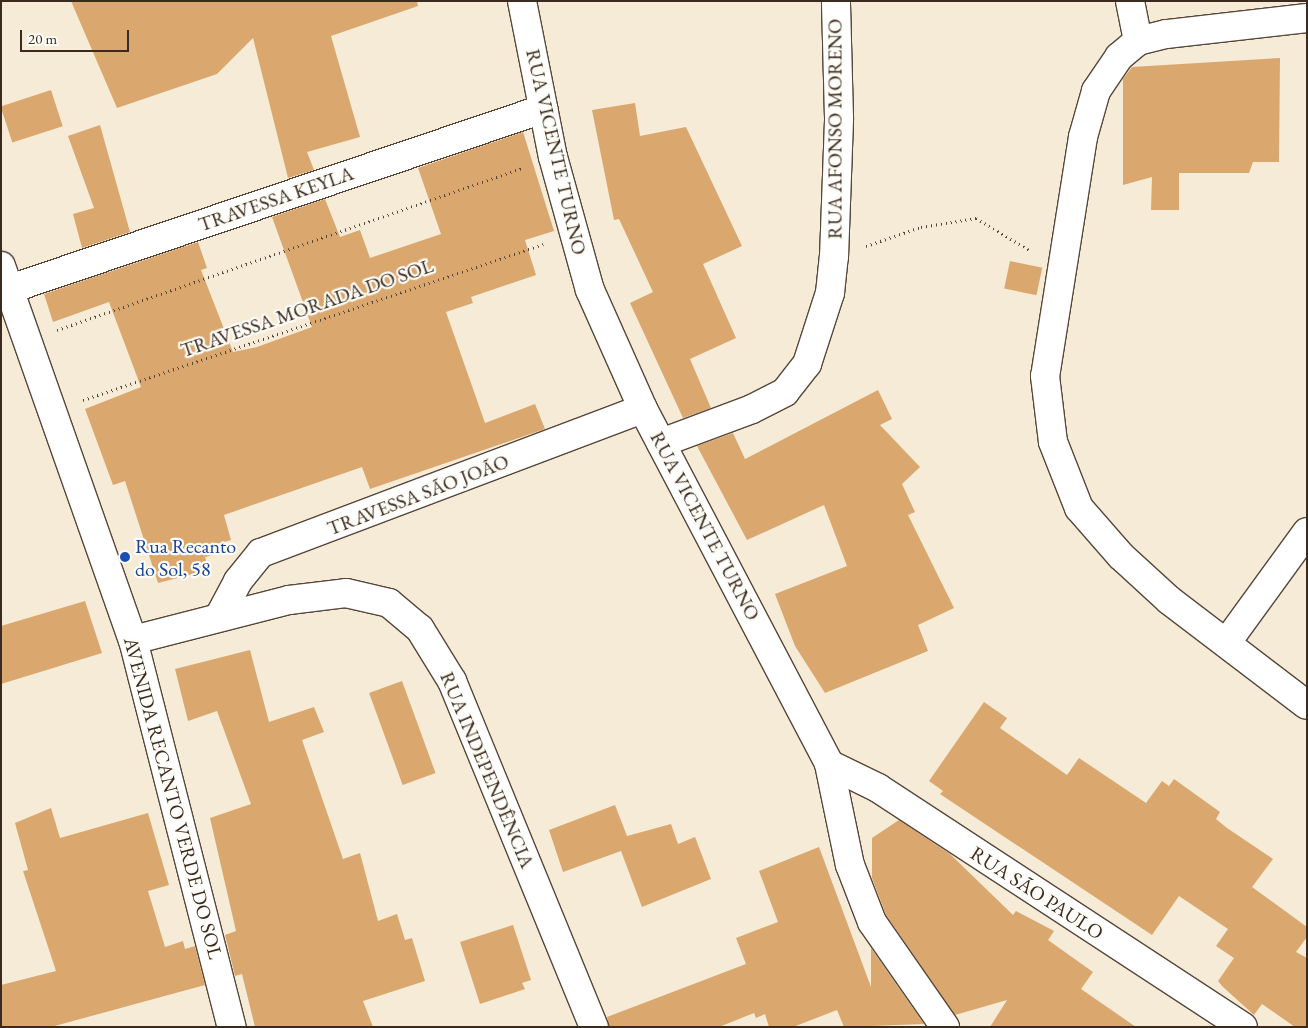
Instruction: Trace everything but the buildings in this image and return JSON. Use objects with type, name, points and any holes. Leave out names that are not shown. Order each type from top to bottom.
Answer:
[{"type":"street","name":"RUA VICENTE TURNO","points":[[522,1],[553,157],[572,234],[590,290],[643,409],[829,764],[850,865],[872,922],[945,1027]]},
{"type":"street","name":"RUA AFONSO MORENO","points":[[661,443],[752,409],[794,382],[808,364],[830,293],[834,257],[839,118],[836,1]]},
{"type":"street","points":[[1130,1],[1138,41]]},
{"type":"street","points":[[1307,18],[1138,41],[1119,57],[1096,91],[1059,278],[1045,376],[1053,442],[1079,508],[1121,556],[1307,705]]},
{"type":"street","name":"TRAVESSA KEYLA","points":[[6,278],[543,109]]},
{"type":"street","name":"AVENIDA RECANTO VERDE DO SOL","points":[[6,278],[133,640],[232,1027]]},
{"type":"street","name":"TRAVESSA SÃO JOÃO","points":[[220,615],[238,581],[261,553],[643,409]]},
{"type":"street","points":[[1227,642],[1307,532]]},
{"type":"street","name":"RUA INDEPENDÊNCIA","points":[[133,640],[220,615],[346,593],[390,604],[420,630],[452,681],[594,1027]]},
{"type":"street","name":"RUA SÃO PAULO","points":[[829,764],[878,788],[1243,1027]]},
{"type":"path","points":[[28,340],[553,157]]},
{"type":"path","points":[[834,257],[921,227],[976,218],[1026,246],[1059,278]]},
{"type":"path","name":"TRAVESSA MORADA DO SOL","points":[[52,410],[572,234]]},
{"type":"place","name":"Rua Recanto do Sol, 58","points":[[125,557]]}]
